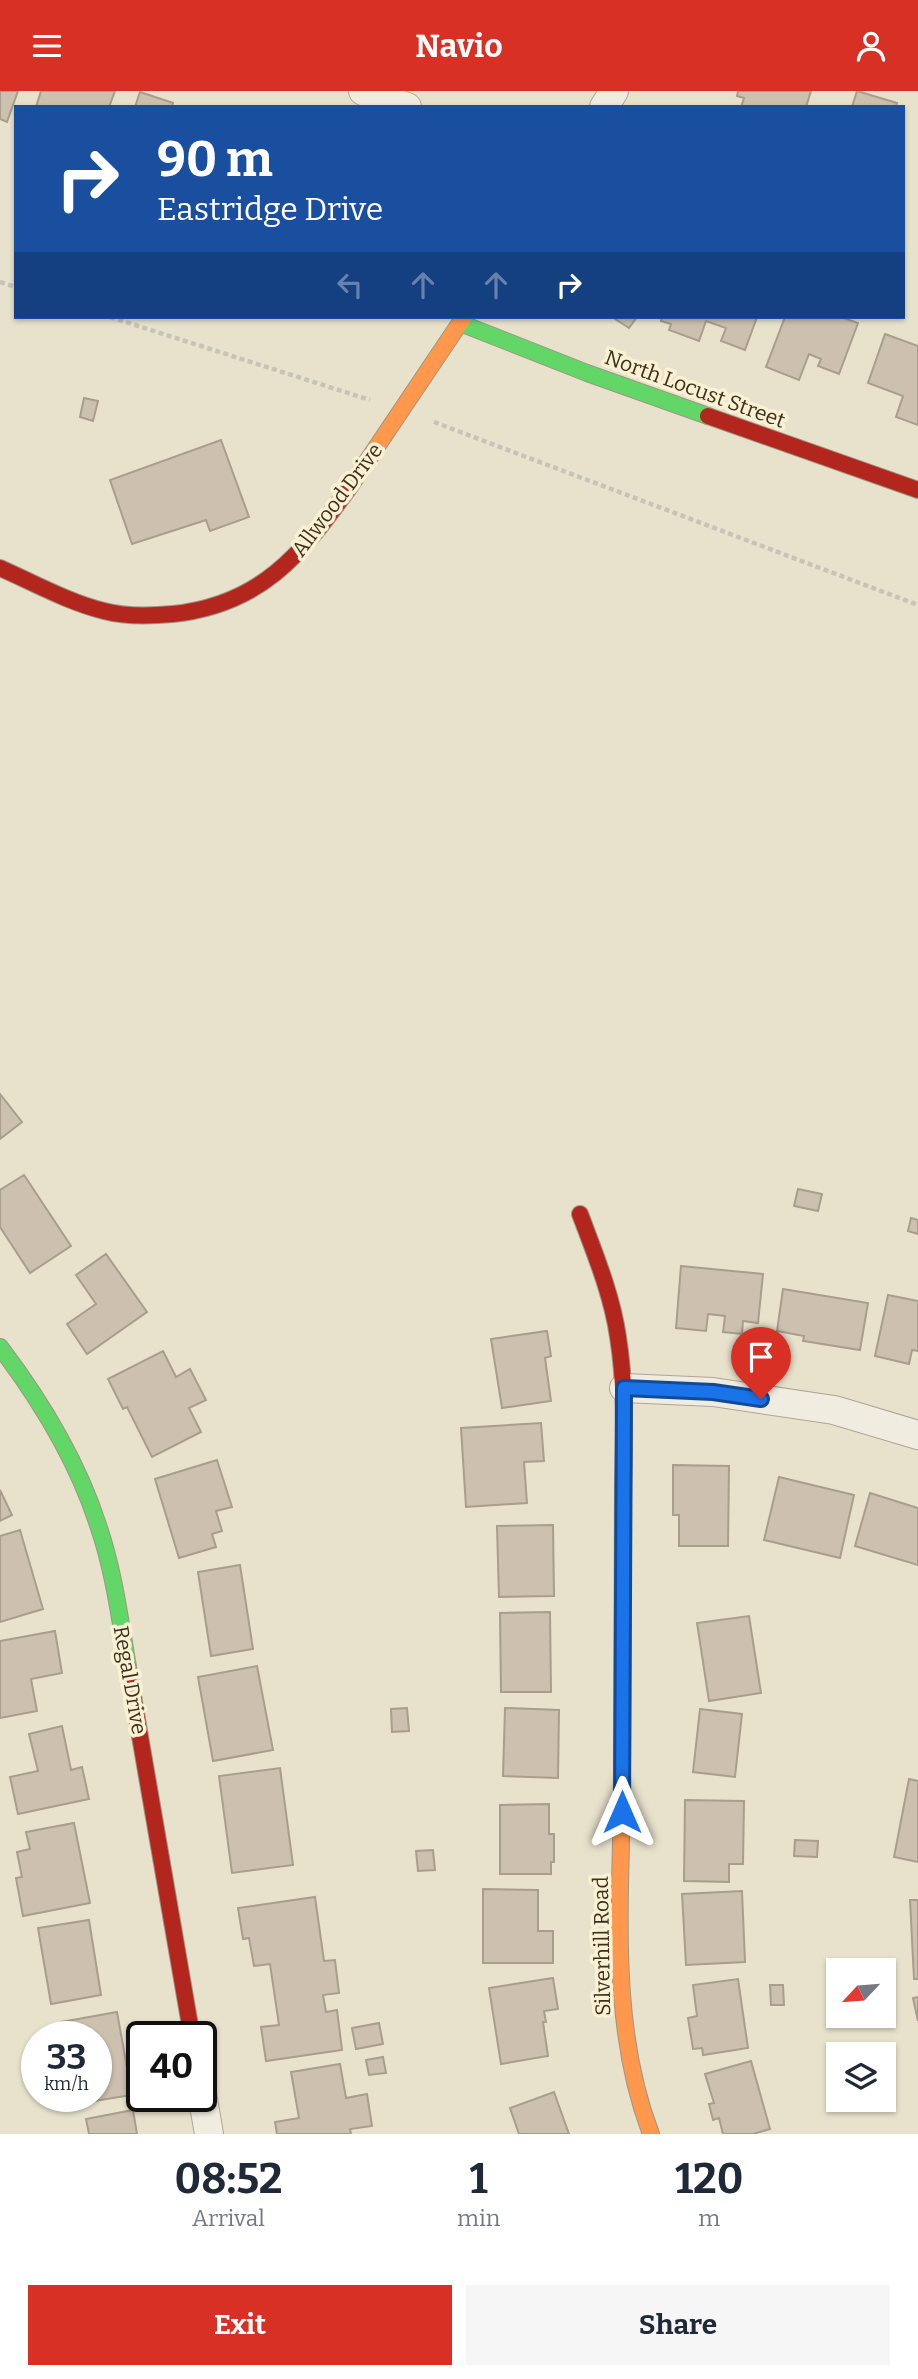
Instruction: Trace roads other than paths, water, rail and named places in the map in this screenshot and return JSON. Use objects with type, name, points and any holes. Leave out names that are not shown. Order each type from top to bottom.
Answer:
[{"type":"street","points":[[363,91],[402,105]]},
{"type":"street","name":"Allwood Drive","points":[[0,568],[66,598],[103,611],[129,615],[182,615],[218,606],[249,592],[295,559],[332,514],[462,320]]},
{"type":"street","name":"North Locust Street","points":[[462,320],[587,373],[918,490]]},
{"type":"street","name":"Silverhill Road","points":[[580,1215],[601,1269],[614,1322],[624,1388],[621,1976],[625,2026],[632,2064],[651,2134]]},
{"type":"street","name":"Regal Drive","points":[[0,1347],[74,1461],[96,1518],[115,1589],[189,2021]]},
{"type":"street","points":[[624,1388],[713,1392],[834,1410],[918,1435]]},
{"type":"street","points":[[205,2112],[209,2134]]}]
